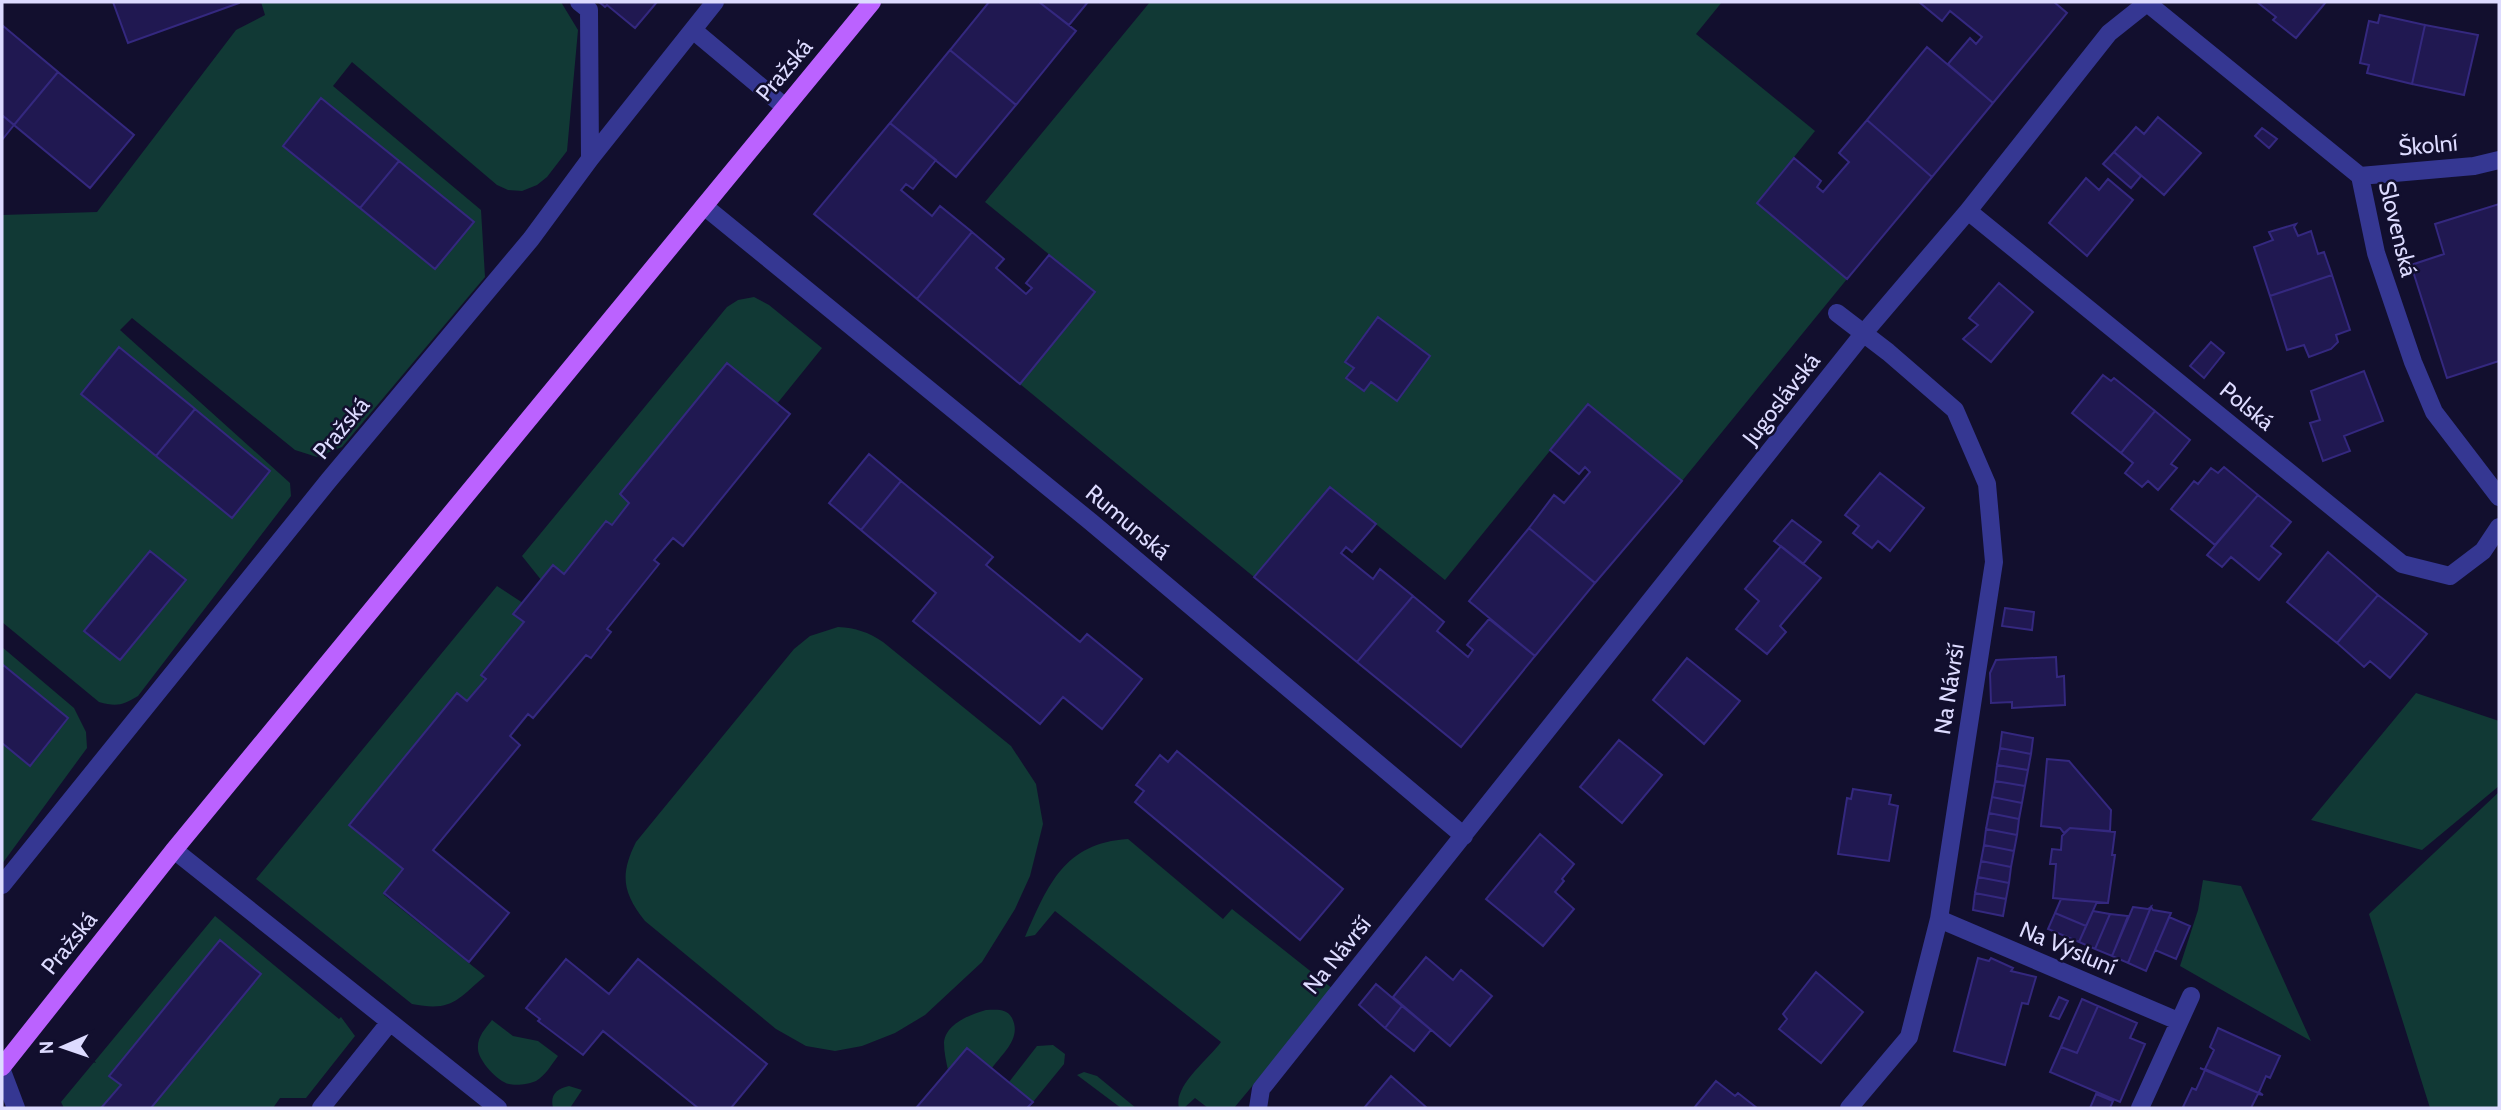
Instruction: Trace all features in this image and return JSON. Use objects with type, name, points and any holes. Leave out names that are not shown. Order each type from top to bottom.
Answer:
[{"type":"main road","name":"Pražská","points":[[2,1069],[174,850],[872,2]]},
{"type":"street","points":[[579,2],[589,10],[590,159]]},
{"type":"street","name":"Pražská","points":[[2,885],[329,480],[531,239],[590,159],[715,2]]},
{"type":"street","name":"Slovenská","points":[[2147,2],[2360,176],[2376,253],[2423,387],[2434,412],[2499,497]]},
{"type":"street","name":"Jugoslávská","points":[[1464,836],[1863,334],[1968,211],[2109,33],[2147,2]]},
{"type":"street","points":[[693,30],[785,107]]},
{"type":"street","name":"Školní","points":[[2360,176],[2474,166],[2499,160]]},
{"type":"street","name":"Rumunská","points":[[704,206],[1091,522],[1464,836]]},
{"type":"street","name":"Polská","points":[[1968,211],[2402,564],[2450,576],[2483,551],[2499,527]]},
{"type":"street","name":"Na Návrší","points":[[1837,313],[1888,352],[1955,410],[1987,484],[1994,562],[1939,919],[1909,1037],[1849,1108]]},
{"type":"street","name":"Na Návrší","points":[[1258,1108],[1261,1089],[1464,836]]},
{"type":"street","points":[[174,850],[498,1108]]},
{"type":"street","name":"Na Výsluní","points":[[1939,919],[2178,1021]]},
{"type":"street","points":[[2140,1108],[2191,996]]},
{"type":"street","points":[[321,1108],[390,1022]]},
{"type":"street","points":[[2,1069],[16,1108]]},
{"type":"green space","points":[[261,2],[561,2],[578,30],[567,151],[547,177],[537,185],[522,191],[508,190],[497,185],[352,62],[333,86],[481,210],[485,277],[342,447],[317,457],[295,450],[132,318],[120,330],[290,483],[291,496],[138,696],[120,704],[105,704],[99,702],[2,622],[2,215],[97,212],[236,30],[265,15]]},
{"type":"green space","points":[[1150,2],[1722,2],[1696,34],[1815,131],[1757,203],[1847,279],[1682,481],[1588,404],[1445,580],[1330,487],[1254,577],[1020,384],[1095,292],[985,202]]},
{"type":"green space","points":[[754,297],[769,305],[822,348],[776,405],[727,364],[620,494],[629,503],[612,525],[605,523],[563,576],[542,581],[522,556],[727,307],[738,300]]},
{"type":"green space","points":[[497,586],[523,603],[514,614],[524,622],[481,675],[485,681],[403,869],[384,895],[485,976],[453,1002],[436,1006],[412,1004],[256,879]]},
{"type":"green space","points":[[838,627],[862,631],[883,642],[1011,746],[1036,784],[1043,824],[1030,876],[1015,909],[982,962],[925,1015],[895,1033],[862,1046],[835,1051],[806,1046],[776,1029],[645,921],[628,892],[626,873],[636,842],[794,649],[810,636]]},
{"type":"green space","points":[[2,647],[74,708],[86,732],[87,748],[2,864]]},
{"type":"green space","points":[[2416,693],[2499,721],[2499,786],[2422,850],[2311,820]]},
{"type":"green space","points":[[2499,792],[2499,1108],[2430,1108],[2369,914]]},
{"type":"green space","points":[[1128,839],[1223,919],[1232,909],[1333,989],[1234,1108],[1208,1108],[1195,1098],[1184,1108],[1179,1108],[1181,1091],[1186,1082],[1221,1042],[1055,911],[1035,935],[1025,937],[1051,884],[1073,858],[1106,842]]},
{"type":"green space","points":[[2203,880],[2241,886],[2311,1041],[2180,966],[2198,910]]},
{"type":"green space","points":[[215,916],[339,1019],[341,1017],[355,1036],[306,1098],[280,1098],[273,1108],[151,1108],[261,974],[220,940],[109,1076],[121,1085],[101,1108],[64,1108],[61,1102]]},
{"type":"green space","points":[[986,1010],[1004,1011],[1010,1015],[1015,1032],[1010,1045],[992,1068],[967,1048],[948,1070],[945,1036],[954,1025],[966,1017]]},
{"type":"green space","points":[[492,1020],[513,1036],[538,1041],[558,1056],[539,1079],[526,1084],[509,1084],[494,1075],[485,1064],[479,1054],[478,1045],[482,1033]]},
{"type":"green space","points":[[1053,1045],[1065,1054],[1064,1064],[1033,1102],[1009,1082],[1037,1046]]},
{"type":"green space","points":[[1084,1072],[1097,1076],[1136,1108],[1121,1108],[1077,1075]]},
{"type":"green space","points":[[569,1086],[582,1090],[570,1108],[553,1108],[555,1093]]},
{"type":"building","points":[[113,2],[239,2],[239,3],[128,43]]},
{"type":"building","points":[[599,2],[657,2],[635,28],[607,5],[605,7]]},
{"type":"building","points":[[989,2],[1039,2],[1076,31],[1016,105],[950,50]]},
{"type":"building","points":[[1039,2],[1088,2],[1069,25]]},
{"type":"building","points":[[1919,2],[2054,2],[2067,13],[1993,103],[1948,64],[1970,38],[1976,44],[1982,37],[1950,11],[1942,21]]},
{"type":"building","points":[[2257,2],[2326,2],[2296,38],[2273,20],[2276,17]]},
{"type":"building","points":[[2380,15],[2425,25],[2412,84],[2367,73],[2369,65],[2360,63],[2369,21],[2378,23]]},
{"type":"building","points":[[2,25],[58,72],[14,125],[2,115]]},
{"type":"building","points":[[2425,25],[2478,35],[2464,95],[2412,84]]},
{"type":"building","points":[[1927,47],[1993,103],[1932,177],[1867,120]]},
{"type":"building","points":[[950,50],[1016,105],[956,177],[890,123]]},
{"type":"building","points":[[58,72],[134,135],[90,188],[14,125]]},
{"type":"building","points":[[321,98],[399,161],[360,208],[283,146]]},
{"type":"building","points":[[2,115],[14,125],[2,140]]},
{"type":"building","points":[[2158,117],[2201,153],[2164,195],[2114,152],[2136,127],[2144,134]]},
{"type":"building","points":[[1867,120],[1932,177],[1847,279],[1757,203],[1794,158],[1821,181],[1817,187],[1823,192],[1849,162],[1839,153]]},
{"type":"building","points":[[890,123],[936,160],[913,189],[906,184],[901,190],[932,216],[940,206],[972,232],[917,299],[814,214]]},
{"type":"building","points":[[2262,128],[2277,139],[2269,148],[2255,136]]},
{"type":"building","points":[[2114,152],[2141,176],[2131,188],[2103,164]]},
{"type":"building","points":[[399,161],[474,222],[435,269],[360,208]]},
{"type":"building","points":[[2086,178],[2099,190],[2108,179],[2133,200],[2087,256],[2049,223]]},
{"type":"building","points":[[2499,204],[2499,361],[2447,378],[2411,265],[2444,254],[2435,224]]},
{"type":"building","points":[[2296,224],[2294,227],[2298,236],[2311,231],[2318,254],[2324,252],[2332,275],[2270,296],[2254,247],[2273,240],[2269,232]]},
{"type":"building","points":[[972,232],[1004,259],[996,268],[1026,294],[1032,288],[1026,283],[1049,255],[1095,292],[1020,384],[917,299]]},
{"type":"building","points":[[2332,275],[2350,330],[2336,335],[2338,342],[2331,349],[2309,357],[2304,345],[2287,350],[2270,296]]},
{"type":"building","points":[[1999,283],[2033,312],[1991,362],[1963,339],[1978,325],[1969,318]]},
{"type":"building","points":[[1378,317],[1430,356],[1397,401],[1371,382],[1364,391],[1346,378],[1354,368],[1345,362]]},
{"type":"building","points":[[2211,342],[2224,353],[2204,378],[2190,366]]},
{"type":"building","points":[[119,347],[195,409],[156,456],[81,394]]},
{"type":"building","points":[[727,363],[790,414],[683,546],[673,538],[654,560],[659,564],[607,629],[611,632],[591,658],[586,655],[533,718],[528,714],[510,736],[520,745],[433,850],[509,913],[469,962],[384,893],[403,869],[349,825],[457,693],[467,701],[486,679],[481,675],[524,622],[513,614],[553,565],[564,574],[606,521],[612,525],[629,503],[620,494]]},
{"type":"building","points":[[2364,371],[2383,421],[2344,436],[2350,451],[2323,461],[2310,423],[2320,420],[2311,391]]},
{"type":"building","points":[[2103,375],[2111,381],[2114,378],[2155,411],[2121,453],[2072,413]]},
{"type":"building","points":[[1588,404],[1682,481],[1595,583],[1529,528],[1554,495],[1564,503],[1590,472],[1585,467],[1579,474],[1550,450]]},
{"type":"building","points":[[195,409],[270,471],[232,518],[156,456]]},
{"type":"building","points":[[2155,411],[2190,440],[2171,464],[2177,468],[2158,490],[2148,481],[2142,487],[2125,473],[2133,463],[2121,453]]},
{"type":"building","points":[[869,454],[901,481],[861,530],[829,503]]},
{"type":"building","points":[[2224,467],[2258,495],[2215,545],[2171,509],[2194,481],[2198,484],[2211,468],[2218,473]]},
{"type":"building","points":[[1880,473],[1924,508],[1890,551],[1878,541],[1872,548],[1853,533],[1859,526],[1845,515]]},
{"type":"building","points":[[901,481],[993,557],[986,565],[1080,642],[1087,634],[1142,679],[1102,729],[1063,697],[1040,724],[913,621],[936,593],[861,530]]},
{"type":"building","points":[[1330,487],[1376,524],[1352,552],[1346,547],[1341,553],[1373,579],[1380,569],[1413,596],[1357,662],[1254,577]]},
{"type":"building","points":[[2258,495],[2291,522],[2271,546],[2281,554],[2259,580],[2231,557],[2222,567],[2207,555]]},
{"type":"building","points":[[1792,520],[1821,542],[1803,564],[1774,541]]},
{"type":"building","points":[[1529,528],[1595,583],[1535,656],[1469,601]]},
{"type":"building","points":[[1781,546],[1821,578],[1780,626],[1786,632],[1767,654],[1736,629],[1759,601],[1745,589]]},
{"type":"building","points":[[150,551],[186,580],[120,660],[84,631]]},
{"type":"building","points":[[2328,552],[2378,595],[2337,643],[2287,602]]},
{"type":"building","points":[[2378,595],[2427,634],[2390,678],[2370,661],[2364,667],[2337,643]]},
{"type":"building","points":[[1413,596],[1444,622],[1437,631],[1468,657],[1473,650],[1467,645],[1489,619],[1535,656],[1461,747],[1357,662]]},
{"type":"building","points":[[2005,608],[2034,612],[2032,630],[2002,626]]},
{"type":"building","points":[[2056,657],[2057,677],[2064,676],[2065,705],[2012,708],[2012,702],[1991,703],[1990,673],[1996,660]]},
{"type":"building","points":[[1687,658],[1740,701],[1704,744],[1653,700]]},
{"type":"building","points":[[2,664],[68,718],[30,766],[2,743]]},
{"type":"building","points":[[2002,732],[2033,738],[2031,754],[2000,748]]},
{"type":"building","points":[[1619,740],[1662,775],[1622,823],[1580,787]]},
{"type":"building","points":[[2000,748],[2031,754],[2028,770],[1997,765]]},
{"type":"building","points":[[1177,751],[1343,889],[1300,940],[1135,802],[1144,791],[1136,785],[1160,755],[1168,762]]},
{"type":"building","points":[[2047,759],[2069,761],[2111,810],[2110,831],[2070,828],[2064,833],[2060,828],[2041,826]]},
{"type":"building","points":[[1997,765],[2028,770],[2025,786],[1995,781]]},
{"type":"building","points":[[1995,781],[2025,786],[2022,803],[1992,797]]},
{"type":"building","points":[[1853,789],[1891,795],[1889,804],[1898,806],[1889,861],[1838,854],[1847,798],[1851,799]]},
{"type":"building","points":[[1992,797],[2022,803],[2019,819],[1989,813]]},
{"type":"building","points":[[1989,813],[2019,819],[2017,835],[1986,829]]},
{"type":"building","points":[[2070,828],[2115,832],[2112,855],[2115,855],[2108,903],[2053,898],[2056,864],[2050,864],[2052,849],[2061,850],[2062,836]]},
{"type":"building","points":[[1986,829],[2017,835],[2014,851],[1984,845]]},
{"type":"building","points":[[1540,834],[1574,864],[1555,892],[1574,909],[1543,946],[1486,899]]},
{"type":"building","points":[[1984,845],[2014,851],[2011,867],[1981,861]]},
{"type":"building","points":[[1981,861],[2011,867],[2009,883],[1978,877]]},
{"type":"building","points":[[1978,877],[2009,883],[2006,899],[1975,893]]},
{"type":"building","points":[[1975,893],[2006,899],[2003,916],[1973,910]]},
{"type":"building","points":[[2061,899],[2097,902],[2086,926],[2055,913]]},
{"type":"building","points":[[2133,907],[2151,907],[2128,963],[2112,956]]},
{"type":"building","points":[[2151,907],[2153,910],[2171,913],[2146,971],[2128,963]]},
{"type":"building","points":[[2093,911],[2110,914],[2095,949],[2079,942]]},
{"type":"building","points":[[2055,913],[2086,926],[2079,942],[2048,929]]},
{"type":"building","points":[[2110,914],[2128,916],[2112,956],[2095,949]]},
{"type":"building","points":[[2169,917],[2190,926],[2176,959],[2155,950]]},
{"type":"building","points":[[220,940],[261,974],[151,1108],[101,1108],[121,1085],[109,1076]]},
{"type":"building","points":[[1426,957],[1453,980],[1461,970],[1492,996],[1450,1046],[1393,997]]},
{"type":"building","points":[[1978,958],[1989,961],[1991,958],[2013,968],[2011,971],[2036,977],[2028,1004],[2022,1003],[2005,1065],[1954,1051]]},
{"type":"building","points":[[566,959],[609,994],[638,959],[767,1064],[731,1108],[698,1108],[603,1031],[583,1055],[538,1021],[540,1019],[526,1008]]},
{"type":"building","points":[[1816,972],[1863,1012],[1821,1063],[1779,1029],[1787,1019],[1783,1014]]},
{"type":"building","points":[[1376,984],[1402,1006],[1385,1028],[1359,1005]]},
{"type":"building","points":[[2059,997],[2068,1001],[2059,1019],[2050,1016]]},
{"type":"building","points":[[2082,999],[2098,1006],[2077,1053],[2061,1047]]},
{"type":"building","points":[[1402,1006],[1431,1030],[1414,1051],[1385,1028]]},
{"type":"building","points":[[2098,1006],[2137,1023],[2130,1038],[2145,1044],[2120,1102],[2050,1072],[2061,1047],[2077,1053]]},
{"type":"building","points":[[2218,1028],[2280,1056],[2270,1078],[2266,1076],[2259,1092],[2263,1095],[2205,1069],[2214,1050],[2210,1047]]},
{"type":"building","points":[[967,1048],[1033,1102],[1027,1108],[916,1108]]},
{"type":"building","points":[[2205,1070],[2263,1095],[2258,1094],[2251,1108],[2183,1107],[2192,1088],[2196,1090]]},
{"type":"building","points":[[1391,1076],[1427,1108],[1364,1108]]},
{"type":"building","points":[[1716,1081],[1735,1096],[1738,1093],[1757,1108],[1694,1108]]},
{"type":"building","points":[[2096,1094],[2113,1101],[2110,1108],[2090,1108]]}]
